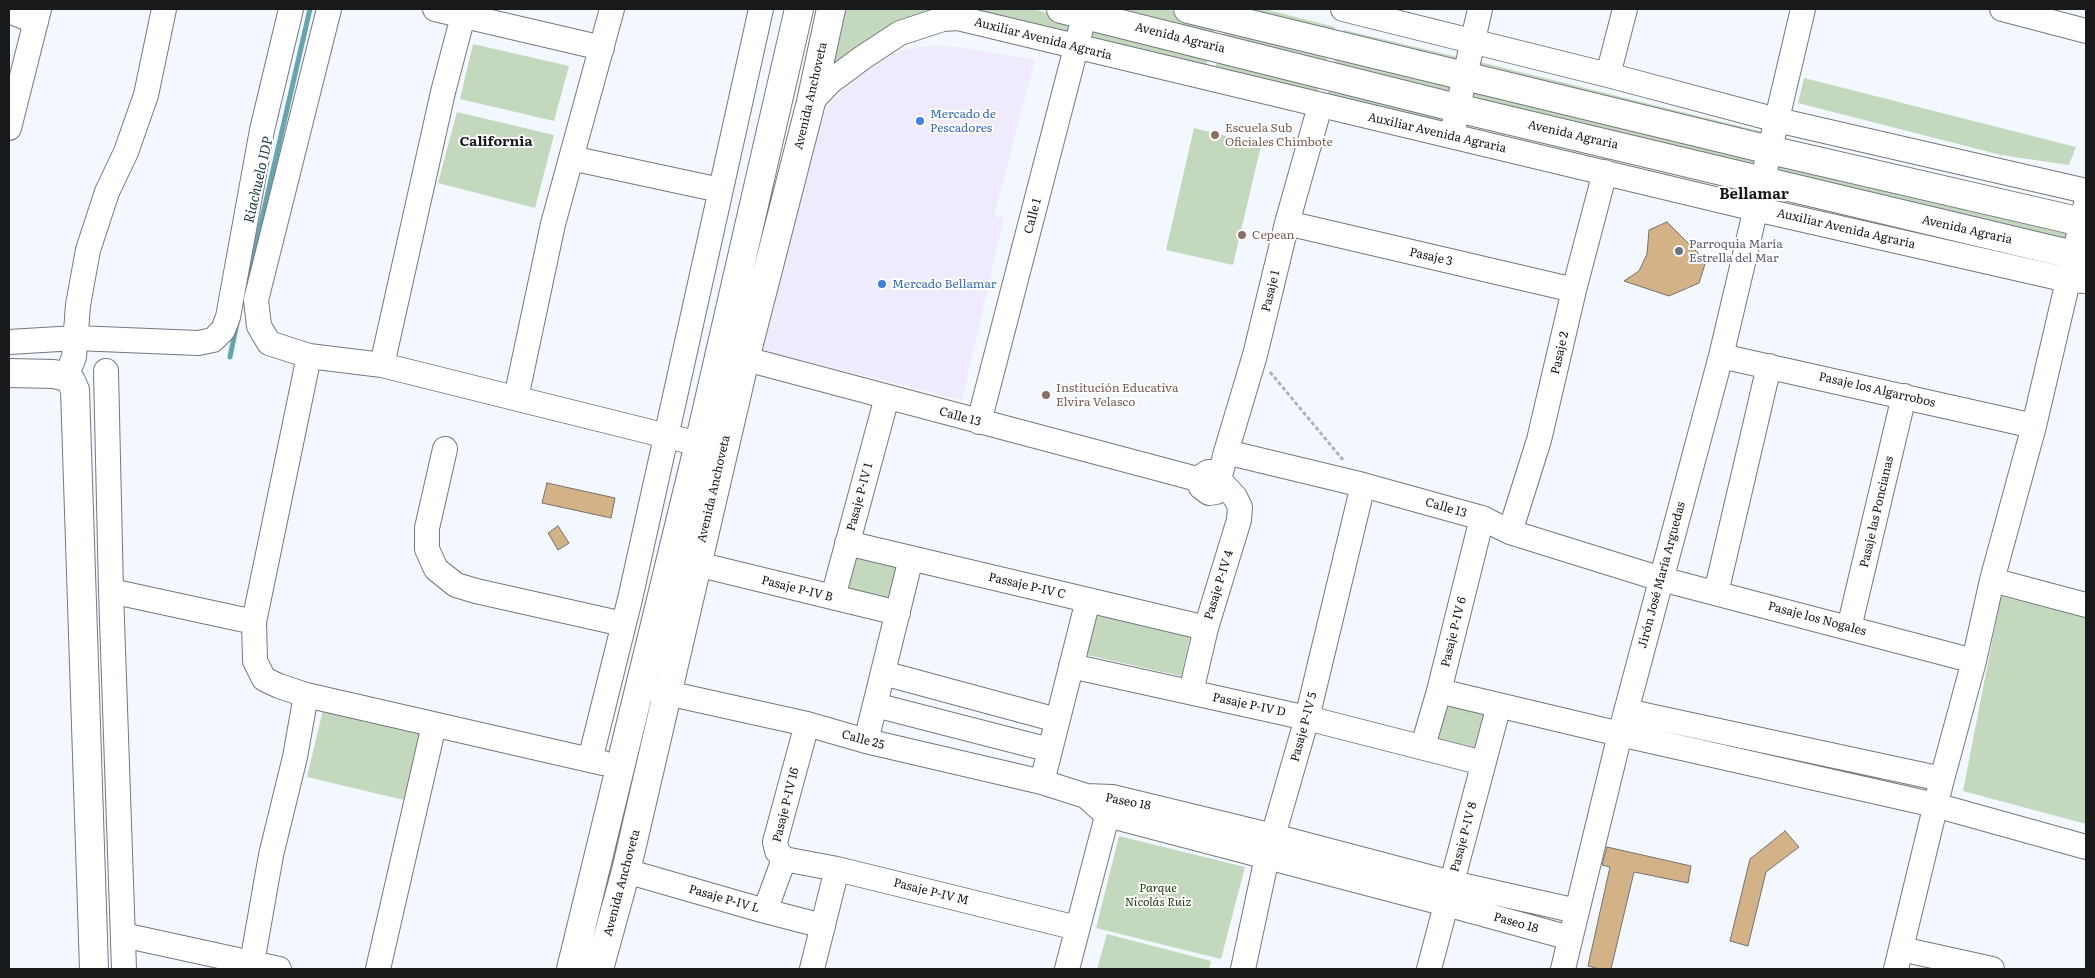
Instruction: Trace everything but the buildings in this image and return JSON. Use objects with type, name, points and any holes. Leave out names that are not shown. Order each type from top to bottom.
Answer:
[{"type":"main road","name":"Avenida Anchoveta","points":[[599,969],[626,871],[697,564],[733,355],[799,9]]},
{"type":"main road","name":"Avenida Anchoveta","points":[[570,969],[699,444],[733,355],[811,102],[831,9]]},
{"type":"main road","points":[[1188,9],[1770,150],[2085,216]]},
{"type":"main road","name":"Avenida Agraria","points":[[1077,11],[1457,108],[1762,181],[2079,268]]},
{"type":"main road","points":[[9,373],[54,374],[66,377],[71,381],[75,390],[94,969]]},
{"type":"street","points":[[66,377],[74,357],[78,305],[88,250],[106,192],[126,152],[146,95],[164,9]]},
{"type":"street","points":[[9,342],[76,338],[198,343],[213,340],[223,330],[228,317],[262,130],[292,9]]},
{"type":"street","points":[[329,9],[256,300],[259,326],[269,343],[309,356],[382,365],[699,444]]},
{"type":"street","points":[[435,9],[602,48]]},
{"type":"street","points":[[516,398],[553,224],[612,9]]},
{"type":"street","points":[[590,760],[623,624],[761,9]]},
{"type":"street","points":[[1346,9],[1777,120],[2086,191]]},
{"type":"street","points":[[1452,136],[1480,9]]},
{"type":"street","points":[[1608,75],[1625,9]]},
{"type":"street","name":"Jirón José María Arguedas","points":[[1563,969],[1620,734],[1721,356],[1803,9]]},
{"type":"street","points":[[2002,9],[2086,31]]},
{"type":"street","points":[[9,11],[37,15],[9,128]]},
{"type":"street","name":"Calle 1","points":[[979,422],[1076,47],[1077,11]]},
{"type":"street","points":[[382,365],[443,92],[463,16]]},
{"type":"street","name":"Auxiliar Avenida Agraria","points":[[811,102],[831,81],[900,33],[943,19],[958,18],[1320,106],[1756,208],[2079,268]]},
{"type":"street","name":"Pasaje 1","points":[[1214,480],[1226,452],[1255,354],[1287,223],[1320,106]]},
{"type":"street","points":[[571,158],[720,190]]},
{"type":"street","name":"Pasaje 2","points":[[1510,532],[1539,440],[1574,290],[1605,172]]},
{"type":"street","points":[[1992,969],[1898,959],[1942,779],[1974,661],[1992,580],[2079,268],[2085,216]]},
{"type":"street","name":"Pasaje 3","points":[[1287,223],[1574,290]]},
{"type":"street","name":"Calle 13","points":[[733,355],[979,422],[1214,480]]},
{"type":"street","points":[[309,356],[254,622],[255,661],[264,679],[306,695],[620,767]]},
{"type":"street","name":"Pasaje los Algarrobos","points":[[1721,356],[2034,426]]},
{"type":"street","points":[[1716,593],[1769,366]]},
{"type":"street","points":[[106,371],[111,591],[124,969]]},
{"type":"street","name":"Pasaje las Poncianas","points":[[1849,628],[1904,396]]},
{"type":"street","name":"Pasaje P-IV 1","points":[[833,597],[886,397]]},
{"type":"street","points":[[445,449],[427,528],[427,549],[436,569],[456,585],[476,591],[623,624]]},
{"type":"street","name":"Calle 13","points":[[1226,452],[1363,485],[1482,518],[1510,532],[1661,579]]},
{"type":"street","name":"Pasaje P-IV 4","points":[[1191,692],[1206,628],[1239,520],[1240,507],[1236,497],[1214,480]]},
{"type":"street","name":"Pasaje P-IV 5","points":[[1243,969],[1270,846],[1307,718],[1363,485]]},
{"type":"street","name":"Pasaje P-IV 6","points":[[1423,746],[1439,691],[1482,518]]},
{"type":"street","name":"Passaje P-IV C","points":[[847,543],[1206,628]]},
{"type":"street","points":[[866,742],[911,558]]},
{"type":"street","name":"Pasaje P-IV B","points":[[697,564],[898,613]]},
{"type":"street","name":"Pasaje los Nogales","points":[[1661,579],[1974,661]]},
{"type":"street","points":[[1992,580],[2086,605]]},
{"type":"street","points":[[111,591],[254,622]]},
{"type":"street","points":[[1042,782],[1088,600]]},
{"type":"street","name":"Pasaje P-IV D","points":[[1071,666],[1307,718],[1484,763]]},
{"type":"street","points":[[883,673],[1058,720]]},
{"type":"street","name":"Calle 25","points":[[640,684],[667,693],[806,724],[866,742],[1042,782],[1086,796]]},
{"type":"street","points":[[1439,691],[1936,805],[2086,848]]},
{"type":"street","points":[[252,963],[271,855],[295,757],[306,695]]},
{"type":"street","points":[[875,705],[1050,750]]},
{"type":"street","name":"Pasaje P-IV 8","points":[[1429,969],[1498,705]]},
{"type":"street","points":[[1626,711],[1942,779]]},
{"type":"street","name":"Pasaje P-IV 16","points":[[765,911],[784,859],[777,851],[775,842],[806,724]]},
{"type":"street","points":[[378,969],[434,725]]},
{"type":"street","name":"Paseo 18","points":[[1086,796],[1109,806],[1270,846],[1449,894],[1570,938]]},
{"type":"street","points":[[1067,969],[1109,806]]},
{"type":"street","name":"Pasaje P-IV M","points":[[784,859],[1077,928]]},
{"type":"street","points":[[812,969],[837,870]]},
{"type":"street","name":"Pasaje P-IV L","points":[[626,871],[823,926]]},
{"type":"street","name":"Paseo 18","points":[[1449,894],[1577,911]]},
{"type":"street","points":[[123,935],[279,969]]},
{"type":"path","points":[[1255,354],[1363,485]]},
{"type":"shaded area","points":[[936,45],[974,49],[1035,60],[994,216],[1004,218],[962,400],[762,350],[798,177],[828,107],[848,84],[871,66],[901,50]]},
{"type":"green space","points":[[839,9],[952,9],[825,82]]},
{"type":"green space","points":[[979,9],[1031,9],[1076,20],[1071,37],[978,13]]},
{"type":"green space","points":[[1091,9],[1164,9],[1217,22],[1212,42]]},
{"type":"green space","points":[[1230,9],[1264,9],[1335,27],[1331,41]]},
{"type":"green space","points":[[1228,21],[1330,48],[1324,72],[1221,45]]},
{"type":"green space","points":[[1090,24],[1210,51],[1205,70],[1085,42]]},
{"type":"green space","points":[[1344,30],[1466,59],[1462,73],[1340,45]]},
{"type":"green space","points":[[473,44],[569,66],[554,121],[460,99]]},
{"type":"green space","points":[[1338,49],[1461,79],[1455,105],[1331,75]]},
{"type":"green space","points":[[1219,53],[1321,78],[1316,98],[1214,73]]},
{"type":"green space","points":[[1472,60],[1767,133],[1764,146],[1469,74]]},
{"type":"green space","points":[[1804,78],[2076,147],[2069,165],[2001,155],[1798,103]]},
{"type":"green space","points":[[1331,80],[1453,110],[1448,131],[1326,99]]},
{"type":"green space","points":[[1468,80],[1764,153],[1758,177],[1462,105]]},
{"type":"green space","points":[[457,112],[554,135],[535,208],[438,183]]},
{"type":"green space","points":[[1194,128],[1261,145],[1233,265],[1166,250]]},
{"type":"green space","points":[[1773,153],[2076,225],[2069,251],[1767,179]]},
{"type":"green space","points":[[853,553],[898,564],[886,605],[841,594]]},
{"type":"green space","points":[[2001,596],[2086,618],[2086,824],[1963,791]]},
{"type":"green space","points":[[1092,611],[1191,633],[1181,676],[1082,654]]},
{"type":"green space","points":[[1444,701],[1491,711],[1477,752],[1433,740]]},
{"type":"green space","points":[[323,710],[426,731],[408,801],[307,777]]},
{"type":"green space","name":"Parque Nicolás Ruiz","points":[[1119,836],[1245,867],[1221,959],[1096,928]]},
{"type":"green space","points":[[1107,934],[1211,961],[1209,969],[1097,969]]},
{"type":"waterway","name":"Riachuelo IDP","points":[[243,301],[310,9]]},
{"type":"waterway","name":"Riachuelo IDP","points":[[230,357],[237,323]]},
{"type":"place","name":"Mercado de Pescadores","points":[[920,121]]},
{"type":"place","name":"Escuela Sub Oficiales Chimbote","points":[[1215,135]]},
{"type":"place","name":"Cepean","points":[[1242,235]]},
{"type":"place","name":"Parroquia María Estrella del Mar","points":[[1679,251]]},
{"type":"place","name":"Mercado Bellamar","points":[[882,284]]},
{"type":"place","name":"Institución Educativa Elvira Velasco","points":[[1046,395]]},
{"type":"district","name":"California","points":[[496,142]]},
{"type":"district","name":"Bellamar","points":[[1754,195]]}]
